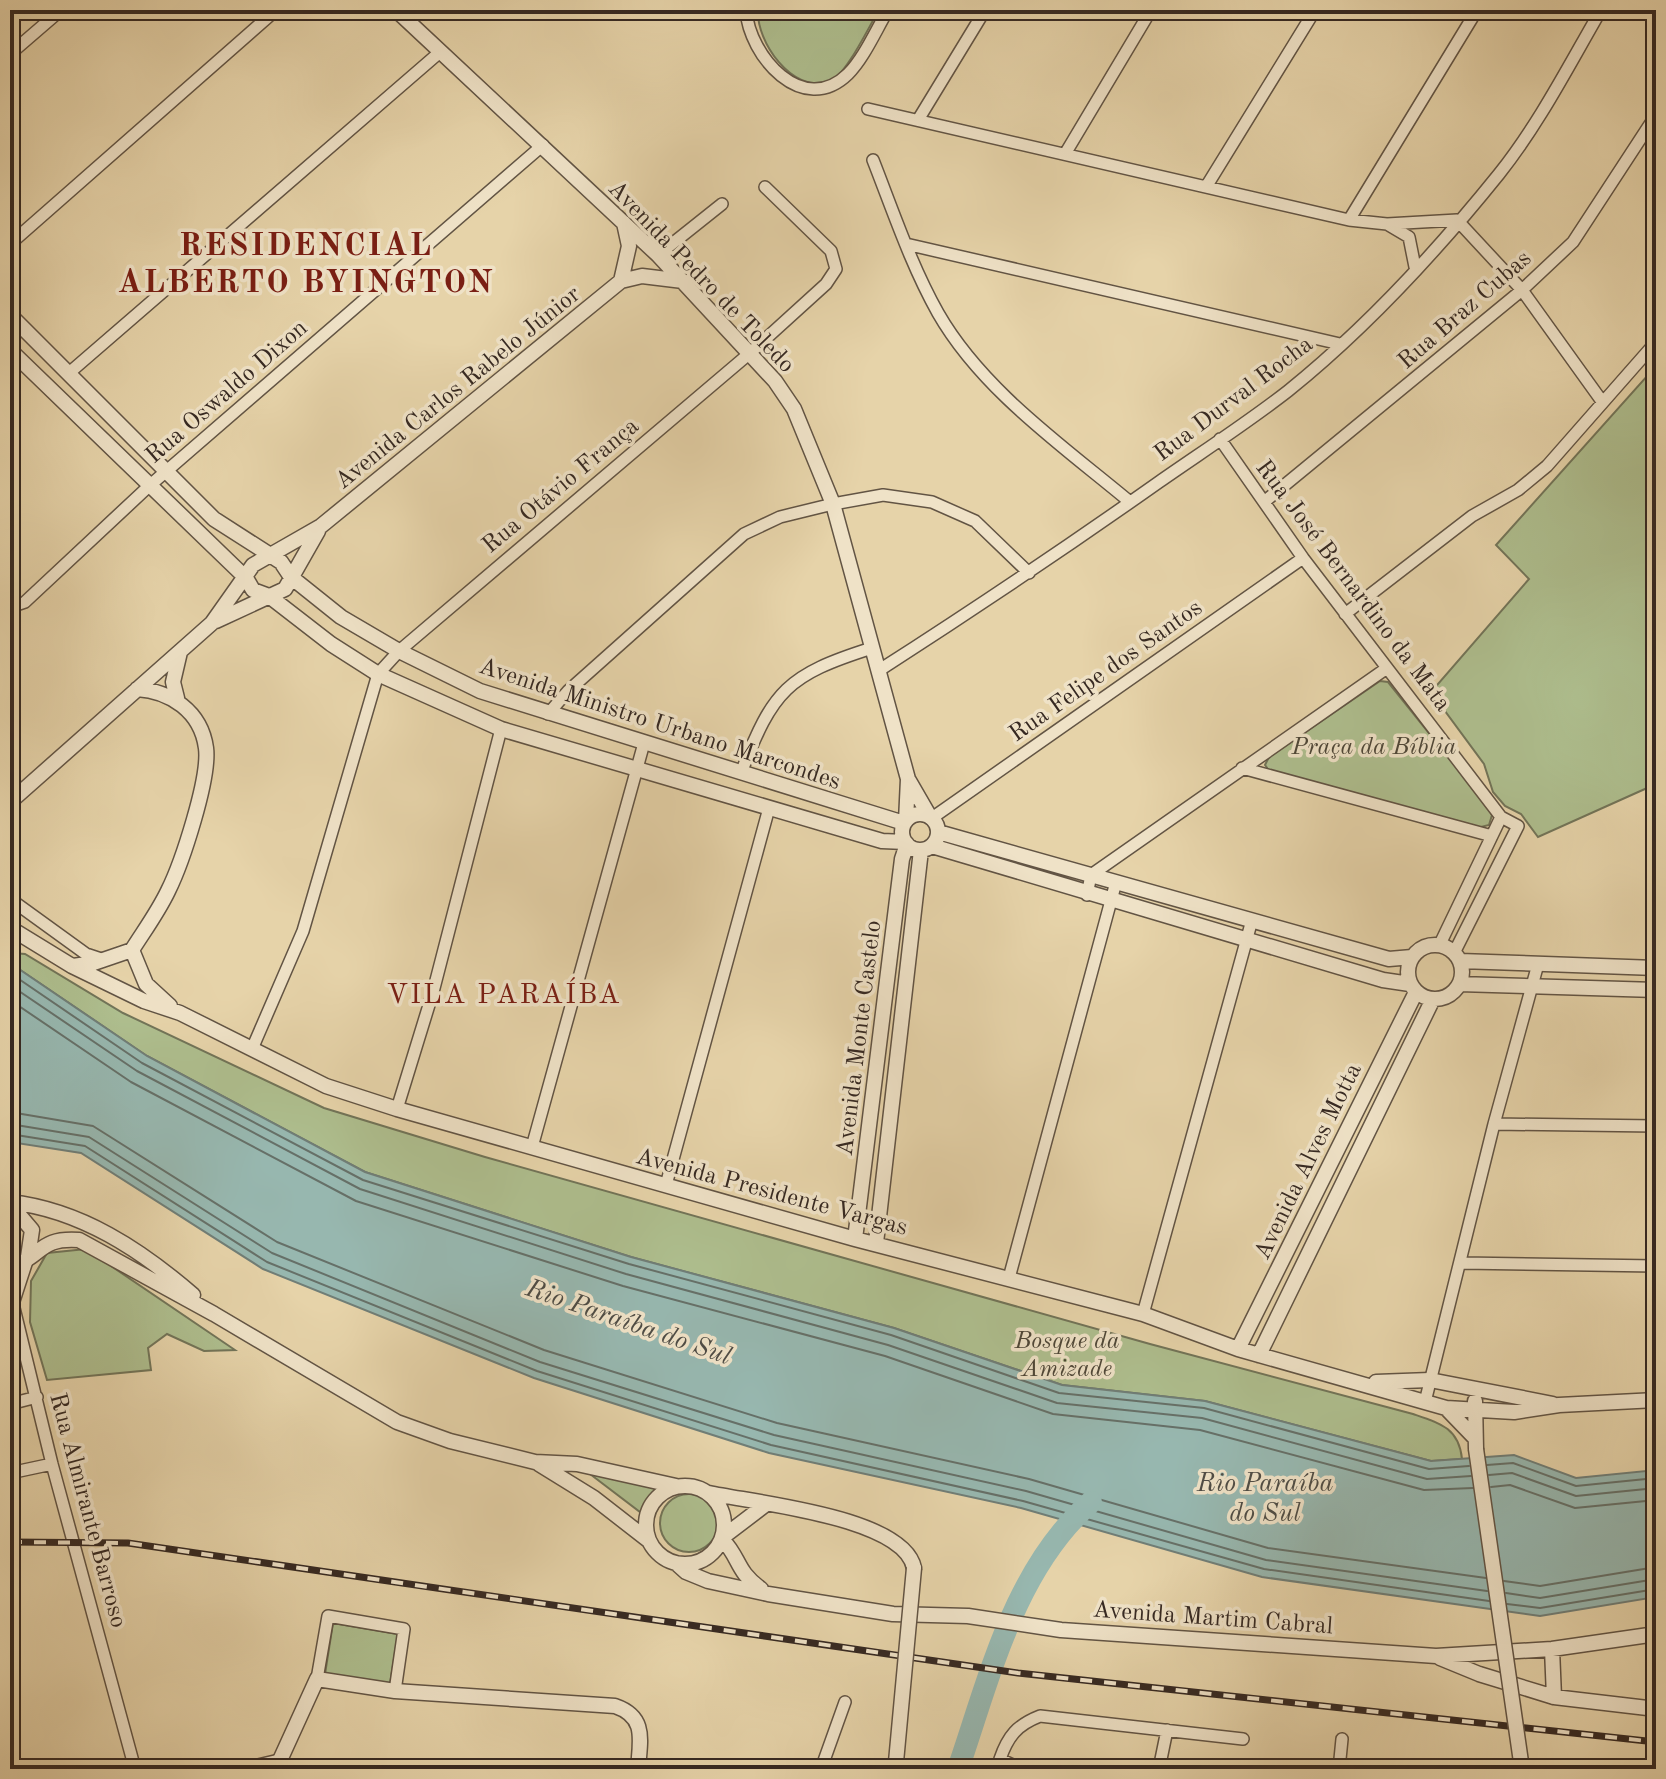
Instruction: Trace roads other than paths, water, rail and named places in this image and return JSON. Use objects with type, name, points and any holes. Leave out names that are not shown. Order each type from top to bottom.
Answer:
[{"type":"street","points":[[10,54],[61,10]]},
{"type":"street","points":[[10,244],[276,10]]},
{"type":"street","name":"Avenida Pedro de Toledo","points":[[396,10],[654,251],[750,353],[794,409],[833,504],[908,779]]},
{"type":"street","points":[[746,10],[747,32],[759,55],[781,77],[802,87],[829,87],[848,74],[888,10]]},
{"type":"street","points":[[918,120],[985,10]]},
{"type":"street","points":[[1065,154],[1151,10]]},
{"type":"street","points":[[1206,187],[1315,10]]},
{"type":"street","points":[[1349,220],[1477,10]]},
{"type":"street","name":"Rua Durval Rocha","points":[[878,671],[1029,573],[1220,439],[1288,390],[1340,344],[1415,267],[1499,173],[1542,112],[1601,10]]},
{"type":"street","points":[[69,373],[440,52]]},
{"type":"street","points":[[868,109],[1349,220],[1387,224],[1457,220],[1522,290],[1601,400]]},
{"type":"street","name":"Rua Braz Cubas","points":[[1264,502],[1522,290],[1573,242],[1656,115]]},
{"type":"street","name":"Rua Oswaldo Dixon","points":[[11,607],[25,602],[166,471],[543,145]]},
{"type":"street","points":[[873,160],[938,314],[976,365],[1028,416],[1130,502]]},
{"type":"street","name":"Rua Otávio França","points":[[378,674],[399,651],[750,353],[826,284],[836,269],[831,251],[765,187]]},
{"type":"street","points":[[654,251],[722,204]]},
{"type":"street","points":[[624,223],[629,246],[627,275],[683,281]]},
{"type":"street","points":[[1387,224],[1409,237],[1415,267]]},
{"type":"street","points":[[906,244],[1340,344]]},
{"type":"street","name":"Avenida Carlos Rabelo Júnior","points":[[10,802],[212,623],[253,565],[271,558],[321,526],[654,251]]},
{"type":"street","name":"Avenida Ministro Urbano Marcondes","points":[[10,315],[214,519],[281,562],[291,577],[341,617],[399,651],[480,691],[548,714],[905,822]]},
{"type":"street","points":[[1345,614],[1472,516],[1518,490],[1537,474],[1656,342]]},
{"type":"street","name":"Avenida Ministro Urbano Marcondes","points":[[10,350],[148,487],[246,578],[253,590],[269,596],[331,644],[378,674],[501,729],[882,841],[924,836],[1091,875],[1389,959],[1412,957]]},
{"type":"street","name":"Rua José Bernardino da Mata","points":[[1220,439],[1303,558],[1501,817],[1518,826],[1457,957]]},
{"type":"street","points":[[548,714],[568,691],[744,534],[780,517],[883,495],[932,502],[975,521],[1029,573]]},
{"type":"street","name":"Avenida Carlos Rabelo Júnior","points":[[212,623],[285,589],[321,526]]},
{"type":"street","name":"Rua Felipe dos Santos","points":[[924,836],[1303,558]]},
{"type":"street","points":[[741,773],[762,719],[789,683],[825,663],[872,648]]},
{"type":"street","points":[[72,966],[104,960],[132,950],[168,891],[187,842],[203,778],[206,748],[199,726],[177,698],[173,682],[181,651]]},
{"type":"street","points":[[1087,895],[1091,875],[1387,668]]},
{"type":"street","points":[[252,1049],[303,931],[378,674]]},
{"type":"street","points":[[137,689],[158,690],[177,698]]},
{"type":"street","points":[[397,1109],[433,992],[501,729]]},
{"type":"street","points":[[532,1147],[644,743]]},
{"type":"street","points":[[1242,768],[1492,836]]},
{"type":"street","points":[[908,779],[924,836]]},
{"type":"street","points":[[905,822],[908,779]]},
{"type":"street","points":[[666,1185],[769,808]]},
{"type":"street","points":[[905,822],[920,814],[924,836]]},
{"type":"street","points":[[1439,946],[1501,817]]},
{"type":"street","points":[[905,822],[924,836]]},
{"type":"street","name":"Avenida Ministro Urbano Marcondes","points":[[924,836],[1087,895],[1413,988]]},
{"type":"street","name":"Avenida Monte Castelo","points":[[855,1239],[902,859],[924,836]]},
{"type":"street","name":"Avenida Monte Castelo","points":[[876,1243],[924,836]]},
{"type":"street","points":[[1009,1278],[1116,882]]},
{"type":"street","points":[[10,899],[86,954],[104,960]]},
{"type":"street","points":[[1143,1314],[1252,920]]},
{"type":"street","name":"Avenida Presidente Vargas","points":[[10,928],[72,966],[144,1001],[180,1013],[326,1086],[397,1109],[855,1239],[1143,1314],[1238,1349],[1446,1408],[1514,1412],[1559,1405],[1656,1400]]},
{"type":"street","points":[[10,941],[28,940]]},
{"type":"street","points":[[1457,957],[1459,984],[1453,992],[1433,999],[1413,988],[1407,971],[1412,957],[1419,950],[1439,946],[1457,957],[1538,964],[1656,968]]},
{"type":"street","name":"Avenida Presidente Vargas","points":[[132,950],[146,984],[180,1013]]},
{"type":"street","points":[[1425,1402],[1462,1263],[1494,1124],[1538,964]]},
{"type":"street","points":[[1459,984],[1656,990]]},
{"type":"street","name":"Avenida Alves Motta","points":[[1238,1349],[1330,1166],[1413,988]]},
{"type":"street","name":"Avenida Alves Motta","points":[[1259,1355],[1433,999]]},
{"type":"street","points":[[1494,1124],[1656,1126]]},
{"type":"street","points":[[1330,1166],[1347,1175]]},
{"type":"street","points":[[10,1203],[32,1230],[27,1261]]},
{"type":"street","points":[[10,1203],[85,1223],[120,1240],[155,1262],[214,1314]]},
{"type":"street","points":[[10,1266],[27,1261],[43,1245],[57,1239],[79,1240],[214,1314],[397,1422],[450,1441],[535,1462],[577,1464],[676,1486],[698,1487],[709,1493],[850,1522],[886,1534],[906,1549],[914,1568],[895,1765]]},
{"type":"street","name":"Rua Almirante Barroso","points":[[27,1261],[12,1304],[135,1769]]},
{"type":"street","points":[[1462,1263],[1656,1266]]},
{"type":"street","name":"Avenida Presidente Vargas","points":[[1363,1383],[1430,1380],[1559,1405]]},
{"type":"street","points":[[1472,1388],[1477,1409],[1475,1443],[1522,1769]]},
{"type":"street","points":[[10,1404],[37,1397]]},
{"type":"street","points":[[1446,1408],[1475,1443]]},
{"type":"street","points":[[535,1462],[594,1498],[648,1540],[655,1550],[676,1563],[699,1562],[710,1556],[722,1538],[765,1505]]},
{"type":"street","points":[[10,1473],[52,1464]]},
{"type":"street","points":[[648,1540],[647,1513],[653,1501],[676,1486]]},
{"type":"street","points":[[709,1493],[723,1512],[722,1538],[730,1547],[741,1575],[768,1594]]},
{"type":"street","name":"Avenida Martim Cabral","points":[[676,1563],[686,1572],[708,1581],[768,1594],[893,1614],[968,1616],[1061,1630],[1436,1656],[1552,1649],[1656,1634]]},
{"type":"street","points":[[241,1769],[278,1764],[317,1679],[328,1616],[404,1629],[395,1691]]},
{"type":"street","points":[[1552,1649],[1554,1697]]},
{"type":"street","points":[[1436,1656],[1479,1674],[1554,1697],[1656,1709]]},
{"type":"street","points":[[317,1679],[395,1691],[615,1706],[630,1711],[641,1727],[638,1769]]},
{"type":"street","points":[[821,1769],[845,1702]]},
{"type":"street","points":[[1021,1769],[1000,1759],[1019,1724],[1040,1716],[1243,1739]]},
{"type":"street","points":[[1159,1769],[1167,1730]]},
{"type":"street","points":[[1339,1769],[1342,1739]]},
{"type":"water","name":"Rio Paraíba do Sul","points":[[10,963],[147,1056],[365,1172],[631,1257],[894,1328],[1062,1385],[1205,1401],[1431,1461],[1514,1455],[1576,1478],[1656,1470],[1656,1597],[1540,1616],[1262,1577],[1021,1508],[769,1453],[534,1378],[263,1269],[81,1153],[10,1142]]},
{"type":"waterway","points":[[958,1769],[994,1661],[1024,1591],[1043,1558],[1091,1502]]},
{"type":"railway","points":[[10,1542],[128,1543],[1018,1673],[1656,1742]]},
{"type":"district","name":"RESIDENCIAL ALBERTO BYINGTON","points":[[306,262]]},
{"type":"district","name":"VILA PARAÍBA","points":[[504,993]]},
{"type":"park label","name":"Praça da Bíblia","points":[[1374,746]]},
{"type":"park label","name":"Bosque da Amizade","points":[[1067,1354]]}]
